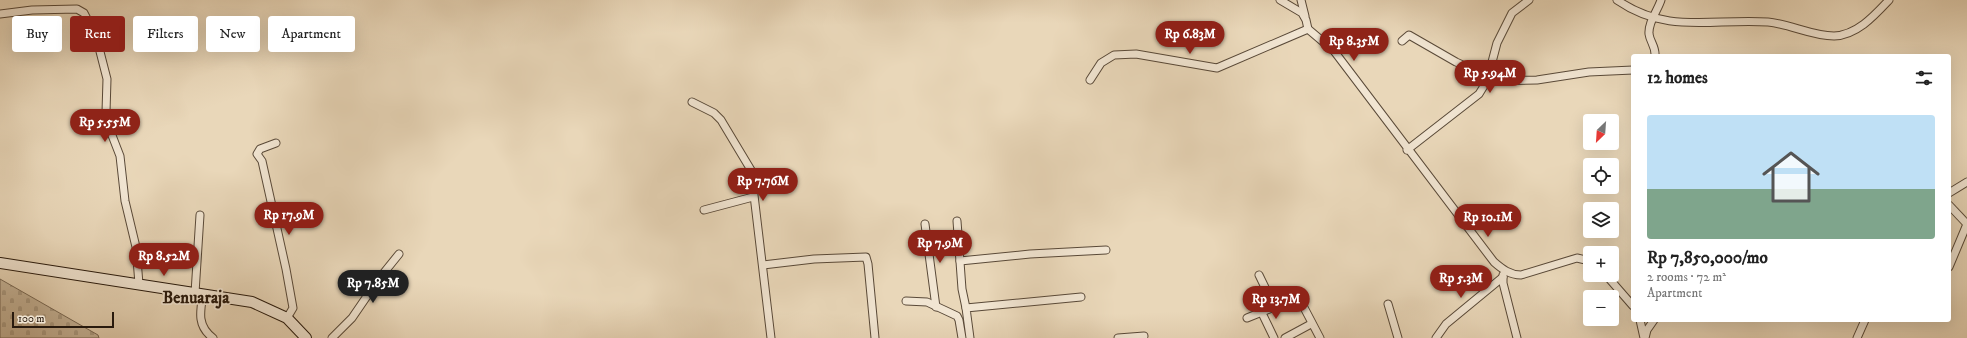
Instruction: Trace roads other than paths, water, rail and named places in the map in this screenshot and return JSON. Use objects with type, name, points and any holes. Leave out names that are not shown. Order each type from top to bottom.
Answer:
[{"type":"main road","points":[[0,263],[56,273],[139,284],[252,302],[287,318],[306,338]]},
{"type":"street","points":[[1280,0],[1302,13],[1306,20]]},
{"type":"street","points":[[1301,0],[1308,29],[1334,51],[1407,150],[1494,262],[1509,273],[1521,275],[1577,258],[1583,259]]},
{"type":"street","points":[[1407,150],[1479,94],[1487,79],[1497,43],[1512,13],[1529,0]]},
{"type":"street","points":[[1617,0],[1633,11],[1653,18],[1680,23],[1768,22],[1834,36],[1857,29],[1871,19],[1888,0]]},
{"type":"street","points":[[1655,54],[1656,49],[1649,35],[1653,18],[1662,0]]},
{"type":"street","points":[[0,14],[32,10],[77,9],[84,13],[96,36],[107,80],[106,112],[110,131],[121,161],[125,201],[136,247],[139,284]]},
{"type":"street","points":[[1090,80],[1101,63],[1114,55],[1136,54],[1201,67],[1217,68],[1308,29]]},
{"type":"street","points":[[1402,41],[1409,35],[1487,79],[1536,80],[1589,72],[1631,70]]},
{"type":"street","points":[[692,102],[714,113],[721,120],[749,165],[763,265],[771,338]]},
{"type":"street","points":[[276,143],[260,148],[257,154],[262,161],[288,275],[293,308],[287,318]]},
{"type":"street","points":[[1951,192],[1967,182]]},
{"type":"street","points":[[704,210],[753,197]]},
{"type":"street","points":[[1951,207],[1967,224],[1951,262]]},
{"type":"street","points":[[200,215],[200,318],[204,329],[213,338]]},
{"type":"street","points":[[957,221],[962,289],[970,338]]},
{"type":"street","points":[[925,224],[936,307]]},
{"type":"street","points":[[960,261],[1030,254],[1106,250]]},
{"type":"street","points":[[332,338],[352,318],[378,280],[399,254]]},
{"type":"street","points":[[763,265],[814,258],[866,257],[868,264],[875,338]]},
{"type":"street","points":[[1436,338],[1450,320],[1503,277],[1503,275],[1509,273]]},
{"type":"street","points":[[1259,275],[1274,306]]},
{"type":"street","points":[[1503,277],[1517,338]]},
{"type":"street","points":[[1612,282],[1631,304]]},
{"type":"street","points":[[966,308],[1081,297]]},
{"type":"street","points":[[1247,318],[1261,311],[1299,298],[1311,324],[1320,338]]},
{"type":"street","points":[[906,301],[927,302],[959,318],[962,338]]},
{"type":"street","points":[[1388,304],[1398,338]]},
{"type":"street","points":[[1261,311],[1274,338]]},
{"type":"street","points":[[1640,322],[1644,338]]},
{"type":"street","points":[[1644,338],[1653,322]]},
{"type":"street","points":[[1857,338],[1864,322]]},
{"type":"street","points":[[1285,338],[1311,324]]},
{"type":"street","points":[[1118,338],[1144,336]]},
{"type":"district","name":"Benuaraja","points":[[196,298]]}]
